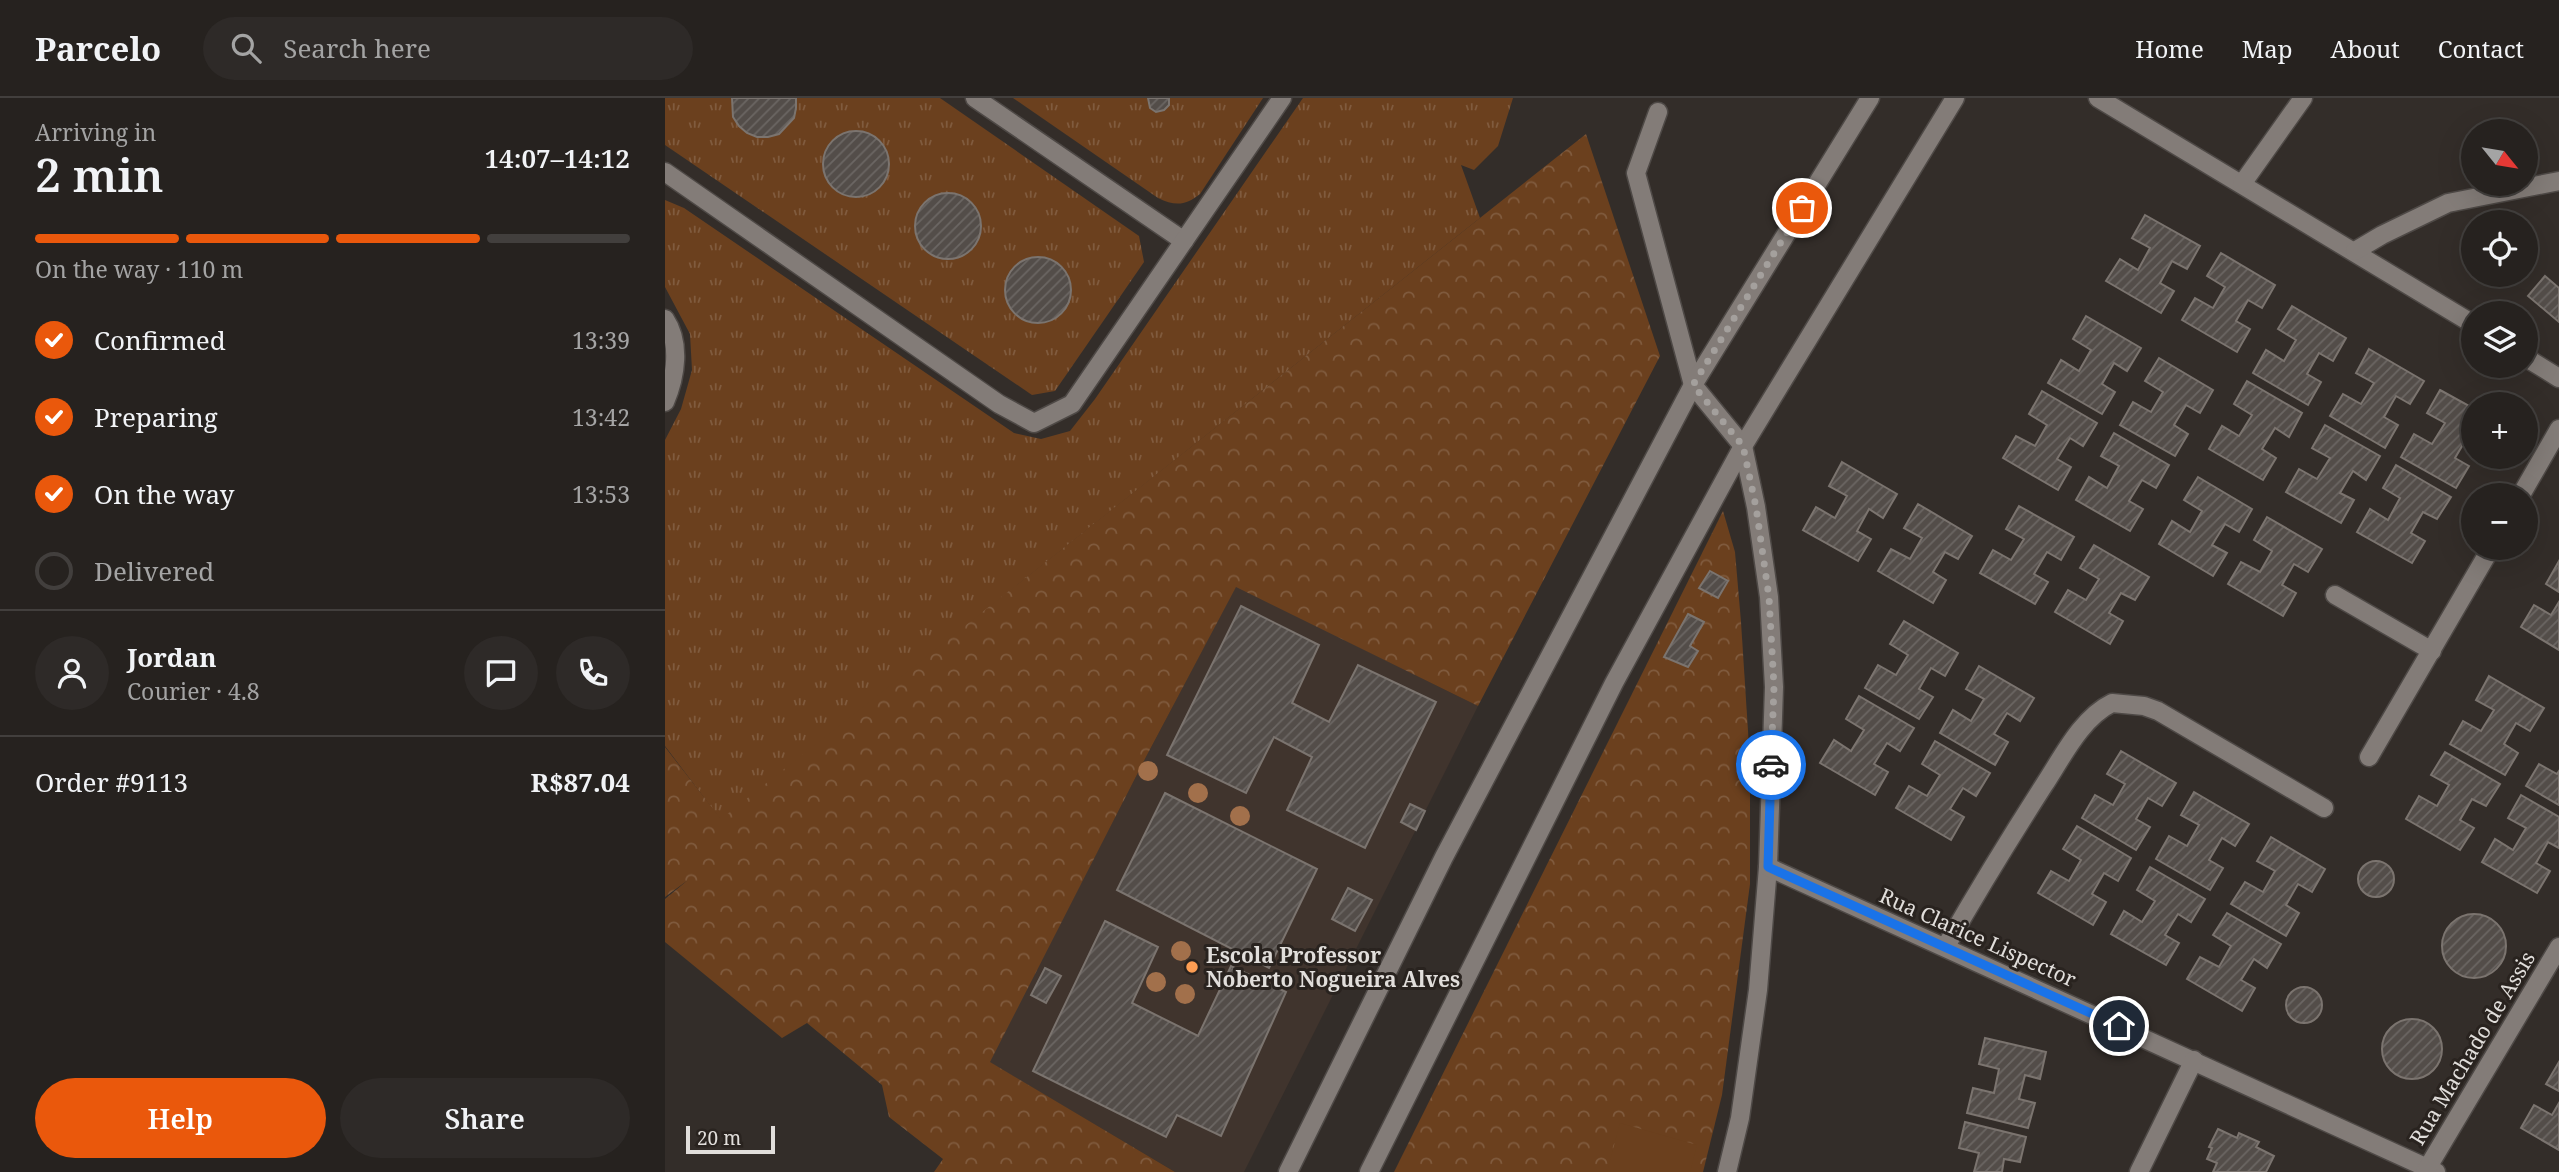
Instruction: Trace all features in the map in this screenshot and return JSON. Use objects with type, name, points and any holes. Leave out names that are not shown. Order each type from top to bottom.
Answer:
[{"type":"street","points":[[975,98],[1184,241]]},
{"type":"street","points":[[665,172],[999,404],[1034,422],[1072,404],[1282,98]]},
{"type":"street","points":[[1288,1172],[1444,858],[1693,385],[1870,98]]},
{"type":"street","points":[[1369,1172],[1615,683],[1743,446],[1955,98]]},
{"type":"street","points":[[2098,98],[2461,317]]},
{"type":"street","points":[[2242,184],[2303,98]]},
{"type":"street","points":[[1658,113],[1636,173],[1693,385],[1743,446],[1756,507],[1769,597],[1774,687],[1768,867],[1758,990],[1740,1118],[1727,1172]]},
{"type":"street","points":[[2355,251],[2448,203],[2559,181]]},
{"type":"street","points":[[665,319],[670,326],[676,363],[665,402]]},
{"type":"street","points":[[2538,365],[2559,377]]},
{"type":"street","points":[[2528,483],[2559,429]]},
{"type":"street","points":[[2369,757],[2484,560]]},
{"type":"street","points":[[2335,595],[2433,651]]},
{"type":"street","points":[[1945,946],[2075,738],[2095,715],[2112,703],[2144,706],[2158,711],[2324,808]]},
{"type":"street","name":"Rua Clarice Lispector","points":[[1768,867],[2430,1170]]},
{"type":"street","name":"Rua Machado de Assis","points":[[2430,1170],[2559,947]]},
{"type":"street","points":[[2139,1172],[2194,1060]]},
{"type":"shaded area","name":"Escola Professor Noberto Nogueira Alves","points":[[1236,586],[1478,706],[1244,1172],[1175,1172],[989,1062]]},
{"type":"green space","points":[[665,98],[940,98],[1139,236],[1144,262],[1055,391],[1032,395],[665,145]]},
{"type":"green space","points":[[1013,98],[1263,98],[1200,194],[1180,204],[1158,198]]},
{"type":"green space","points":[[1303,98],[1513,98],[1498,146],[1474,170],[1461,165],[1480,218],[721,820],[665,746],[665,440],[681,409],[692,370],[690,334],[665,287],[665,200],[684,208],[1014,433],[1041,439],[1070,431],[1095,399]]},
{"type":"green space","points":[[1586,134],[1660,356],[1478,706],[1236,587],[990,1062],[1175,1172],[934,1172],[943,1159],[889,1117],[882,1085],[807,1023],[782,1038],[665,942],[665,899],[688,880],[665,897],[665,747],[721,819]]},
{"type":"green space","points":[[1723,511],[1735,552],[1741,622],[1750,762],[1750,884],[1722,1095],[1703,1172],[1394,1172]]},
{"type":"green space","points":[[1620,1123],[1697,1145],[1690,1172],[1607,1172]]},
{"type":"building","points":[[732,98],[796,98],[794,118],[779,134],[757,137],[747,133],[733,117]]},
{"type":"building","points":[[1148,98],[1169,98],[1169,105],[1156,112],[1150,108]]},
{"type":"building","points":[[856,131],[879,141],[889,164],[879,187],[856,197],[833,187],[823,164],[833,141]]},
{"type":"building","points":[[948,193],[971,203],[981,226],[971,249],[948,259],[925,249],[915,226],[925,203]]},
{"type":"building","points":[[2145,215],[2200,246],[2187,269],[2172,261],[2160,283],[2174,291],[2161,313],[2106,281],[2120,259],[2138,270],[2150,248],[2132,238]]},
{"type":"building","points":[[2221,253],[2275,285],[2262,308],[2248,300],[2236,321],[2250,329],[2237,352],[2182,320],[2195,298],[2213,308],[2225,287],[2207,276]]},
{"type":"building","points":[[1038,257],[1061,267],[1071,290],[1061,313],[1038,323],[1015,313],[1005,290],[1015,267]]},
{"type":"building","points":[[2545,276],[2559,288],[2559,322],[2538,304],[2538,301],[2528,296]]},
{"type":"building","points":[[2292,306],[2346,338],[2333,361],[2319,353],[2307,374],[2321,382],[2308,405],[2253,373],[2266,350],[2284,361],[2296,340],[2278,329]]},
{"type":"building","points":[[2086,316],[2141,348],[2127,371],[2114,363],[2102,384],[2115,392],[2102,414],[2048,383],[2061,360],[2079,371],[2091,350],[2073,339]]},
{"type":"building","points":[[2369,349],[2424,381],[2410,404],[2396,396],[2384,417],[2398,425],[2385,448],[2330,416],[2343,394],[2361,404],[2374,383],[2356,373]]},
{"type":"building","points":[[2159,358],[2213,390],[2200,413],[2186,405],[2174,425],[2188,434],[2175,456],[2120,425],[2133,402],[2151,412],[2163,392],[2145,381]]},
{"type":"building","points":[[2247,381],[2302,413],[2289,437],[2275,428],[2262,449],[2276,458],[2263,480],[2209,449],[2222,426],[2239,436],[2252,415],[2234,404]]},
{"type":"building","points":[[2440,390],[2461,401],[2461,448],[2455,458],[2461,461],[2461,469],[2467,469],[2456,488],[2401,457],[2414,434],[2432,444],[2445,423],[2427,413]]},
{"type":"building","points":[[2042,391],[2097,423],[2083,446],[2070,438],[2057,459],[2071,467],[2058,490],[2003,458],[2016,436],[2035,446],[2047,425],[2029,414]]},
{"type":"building","points":[[2325,425],[2380,456],[2366,480],[2353,471],[2340,493],[2354,500],[2341,523],[2286,492],[2299,469],[2317,479],[2330,458],[2312,448]]},
{"type":"building","points":[[2114,433],[2169,465],[2156,488],[2142,480],[2129,501],[2143,509],[2130,531],[2076,500],[2089,477],[2107,488],[2119,466],[2101,456]]},
{"type":"building","points":[[1842,462],[1897,494],[1883,518],[1869,509],[1857,531],[1871,539],[1858,561],[1803,530],[1816,507],[1835,518],[1847,496],[1829,486]]},
{"type":"building","points":[[2396,465],[2451,497],[2437,519],[2423,512],[2411,533],[2425,541],[2412,563],[2357,532],[2370,509],[2388,520],[2400,498],[2383,488]]},
{"type":"building","points":[[2198,477],[2252,509],[2239,532],[2225,524],[2212,545],[2227,553],[2213,576],[2159,544],[2172,521],[2190,532],[2202,511],[2184,500]]},
{"type":"building","points":[[1918,504],[1972,536],[1958,559],[1945,552],[1933,572],[1946,580],[1933,603],[1878,571],[1891,549],[1910,559],[1922,538],[1904,528]]},
{"type":"building","points":[[2019,506],[2074,537],[2061,560],[2047,552],[2034,574],[2048,582],[2035,604],[1980,573],[1993,550],[2011,560],[2024,539],[2006,529]]},
{"type":"building","points":[[2267,517],[2322,549],[2308,572],[2294,564],[2282,585],[2296,593],[2283,616],[2228,584],[2241,562],[2260,572],[2272,551],[2254,540]]},
{"type":"building","points":[[2094,545],[2149,577],[2135,600],[2121,593],[2109,613],[2123,621],[2110,644],[2055,612],[2068,590],[2086,600],[2099,579],[2080,568]]},
{"type":"building","points":[[2559,561],[2559,592],[2546,584]]},
{"type":"building","points":[[1710,571],[1728,581],[1718,598],[1699,588]]},
{"type":"building","points":[[2559,602],[2559,650],[2521,627],[2534,605],[2551,615]]},
{"type":"building","points":[[1241,606],[1319,645],[1292,703],[1329,722],[1358,665],[1436,702],[1365,848],[1287,810],[1312,757],[1274,737],[1246,793],[1167,755]]},
{"type":"building","points":[[1688,614],[1704,622],[1690,646],[1698,651],[1688,667],[1664,657]]},
{"type":"building","points":[[1904,621],[1958,653],[1945,676],[1931,668],[1919,689],[1933,697],[1919,719],[1865,688],[1878,665],[1896,675],[1908,655],[1890,644]]},
{"type":"building","points":[[1979,666],[2034,698],[2020,721],[2007,713],[1994,734],[2008,742],[1995,765],[1940,733],[1953,710],[1971,721],[1984,699],[1966,689]]},
{"type":"building","points":[[2489,676],[2544,708],[2530,731],[2516,723],[2504,744],[2518,753],[2505,775],[2450,744],[2463,721],[2481,731],[2494,710],[2476,700]]},
{"type":"building","points":[[1859,696],[1914,728],[1900,751],[1887,743],[1874,764],[1888,772],[1875,795],[1820,763],[1834,740],[1851,751],[1864,730],[1846,719]]},
{"type":"building","points":[[1935,741],[1990,773],[1976,796],[1963,788],[1950,809],[1964,817],[1951,840],[1896,808],[1909,786],[1927,796],[1940,775],[1922,764]]},
{"type":"building","points":[[2121,751],[2176,783],[2162,806],[2148,798],[2136,819],[2150,827],[2136,850],[2082,818],[2095,795],[2113,805],[2125,784],[2107,774]]},
{"type":"building","points":[[2445,752],[2500,784],[2486,806],[2472,799],[2460,820],[2474,828],[2460,850],[2406,819],[2419,796],[2437,806],[2449,785],[2431,775]]},
{"type":"building","points":[[2539,764],[2557,774],[2559,771],[2559,805],[2526,786]]},
{"type":"building","points":[[2194,792],[2249,824],[2235,846],[2222,838],[2209,860],[2223,868],[2210,890],[2156,859],[2169,836],[2187,846],[2199,825],[2181,815]]},
{"type":"building","points":[[1165,793],[1317,869],[1269,968],[1117,890]]},
{"type":"building","points":[[2521,795],[2559,817],[2559,848],[2548,842],[2536,863],[2550,871],[2537,893],[2482,862],[2495,839],[2513,850],[2526,828],[2508,818]]},
{"type":"building","points":[[1410,804],[1425,811],[1416,830],[1401,822]]},
{"type":"building","points":[[2077,826],[2131,858],[2118,881],[2104,873],[2092,894],[2106,902],[2093,925],[2038,893],[2051,871],[2069,881],[2081,860],[2063,849]]},
{"type":"building","points":[[2271,837],[2325,869],[2312,892],[2298,884],[2286,905],[2299,913],[2286,936],[2231,904],[2245,882],[2263,892],[2275,871],[2257,861]]},
{"type":"building","points":[[2376,861],[2389,866],[2394,879],[2389,892],[2376,897],[2363,892],[2358,879],[2363,866]]},
{"type":"building","points":[[2150,867],[2205,899],[2191,922],[2178,914],[2165,935],[2179,943],[2166,965],[2111,934],[2124,911],[2142,922],[2155,901],[2137,890]]},
{"type":"building","points":[[1348,888],[1372,900],[1355,931],[1332,919]]},
{"type":"building","points":[[2227,913],[2281,944],[2267,968],[2254,959],[2241,980],[2255,988],[2242,1011],[2187,979],[2200,957],[2219,967],[2231,946],[2213,935]]},
{"type":"building","points":[[2474,914],[2492,920],[2500,928],[2506,946],[2500,964],[2492,972],[2474,978],[2456,972],[2448,964],[2442,946],[2448,928],[2456,920]]},
{"type":"building","points":[[1105,921],[1158,947],[1132,1003],[1198,1036],[1231,966],[1286,992],[1221,1136],[1177,1115],[1166,1137],[1033,1071]]},
{"type":"building","points":[[1045,968],[1061,976],[1046,1003],[1031,995]]},
{"type":"building","points":[[2304,987],[2317,992],[2322,1005],[2317,1018],[2304,1023],[2291,1018],[2286,1005],[2291,992]]},
{"type":"building","points":[[2412,1019],[2433,1028],[2442,1049],[2433,1070],[2412,1079],[2391,1070],[2382,1049],[2391,1028]]},
{"type":"building","points":[[1985,1038],[2046,1052],[2040,1079],[2025,1075],[2019,1099],[2035,1103],[2028,1128],[1967,1113],[1973,1088],[1994,1093],[1999,1069],[1979,1064]]},
{"type":"building","points":[[2559,1062],[2559,1091],[2546,1084]]},
{"type":"building","points":[[2559,1103],[2559,1150],[2521,1128],[2534,1105],[2552,1115]]},
{"type":"building","points":[[1965,1122],[2026,1137],[2020,1162],[2004,1159],[2002,1172],[1974,1172],[1979,1153],[1959,1148]]},
{"type":"building","points":[[2218,1129],[2237,1138],[2239,1133],[2259,1142],[2256,1147],[2274,1156],[2266,1172],[2213,1172],[2217,1163],[2207,1159],[2212,1148],[2209,1147]]},
{"type":"way so far","points":[[1771,765],[1774,687],[1769,597],[1756,507],[1743,446],[1693,385],[1802,208]]},
{"type":"place","name":"Escola Professor Noberto Nogueira Alves","points":[[1192,967]]},
{"type":"route","points":[[1771,765],[1768,867],[2119,1026]]}]
